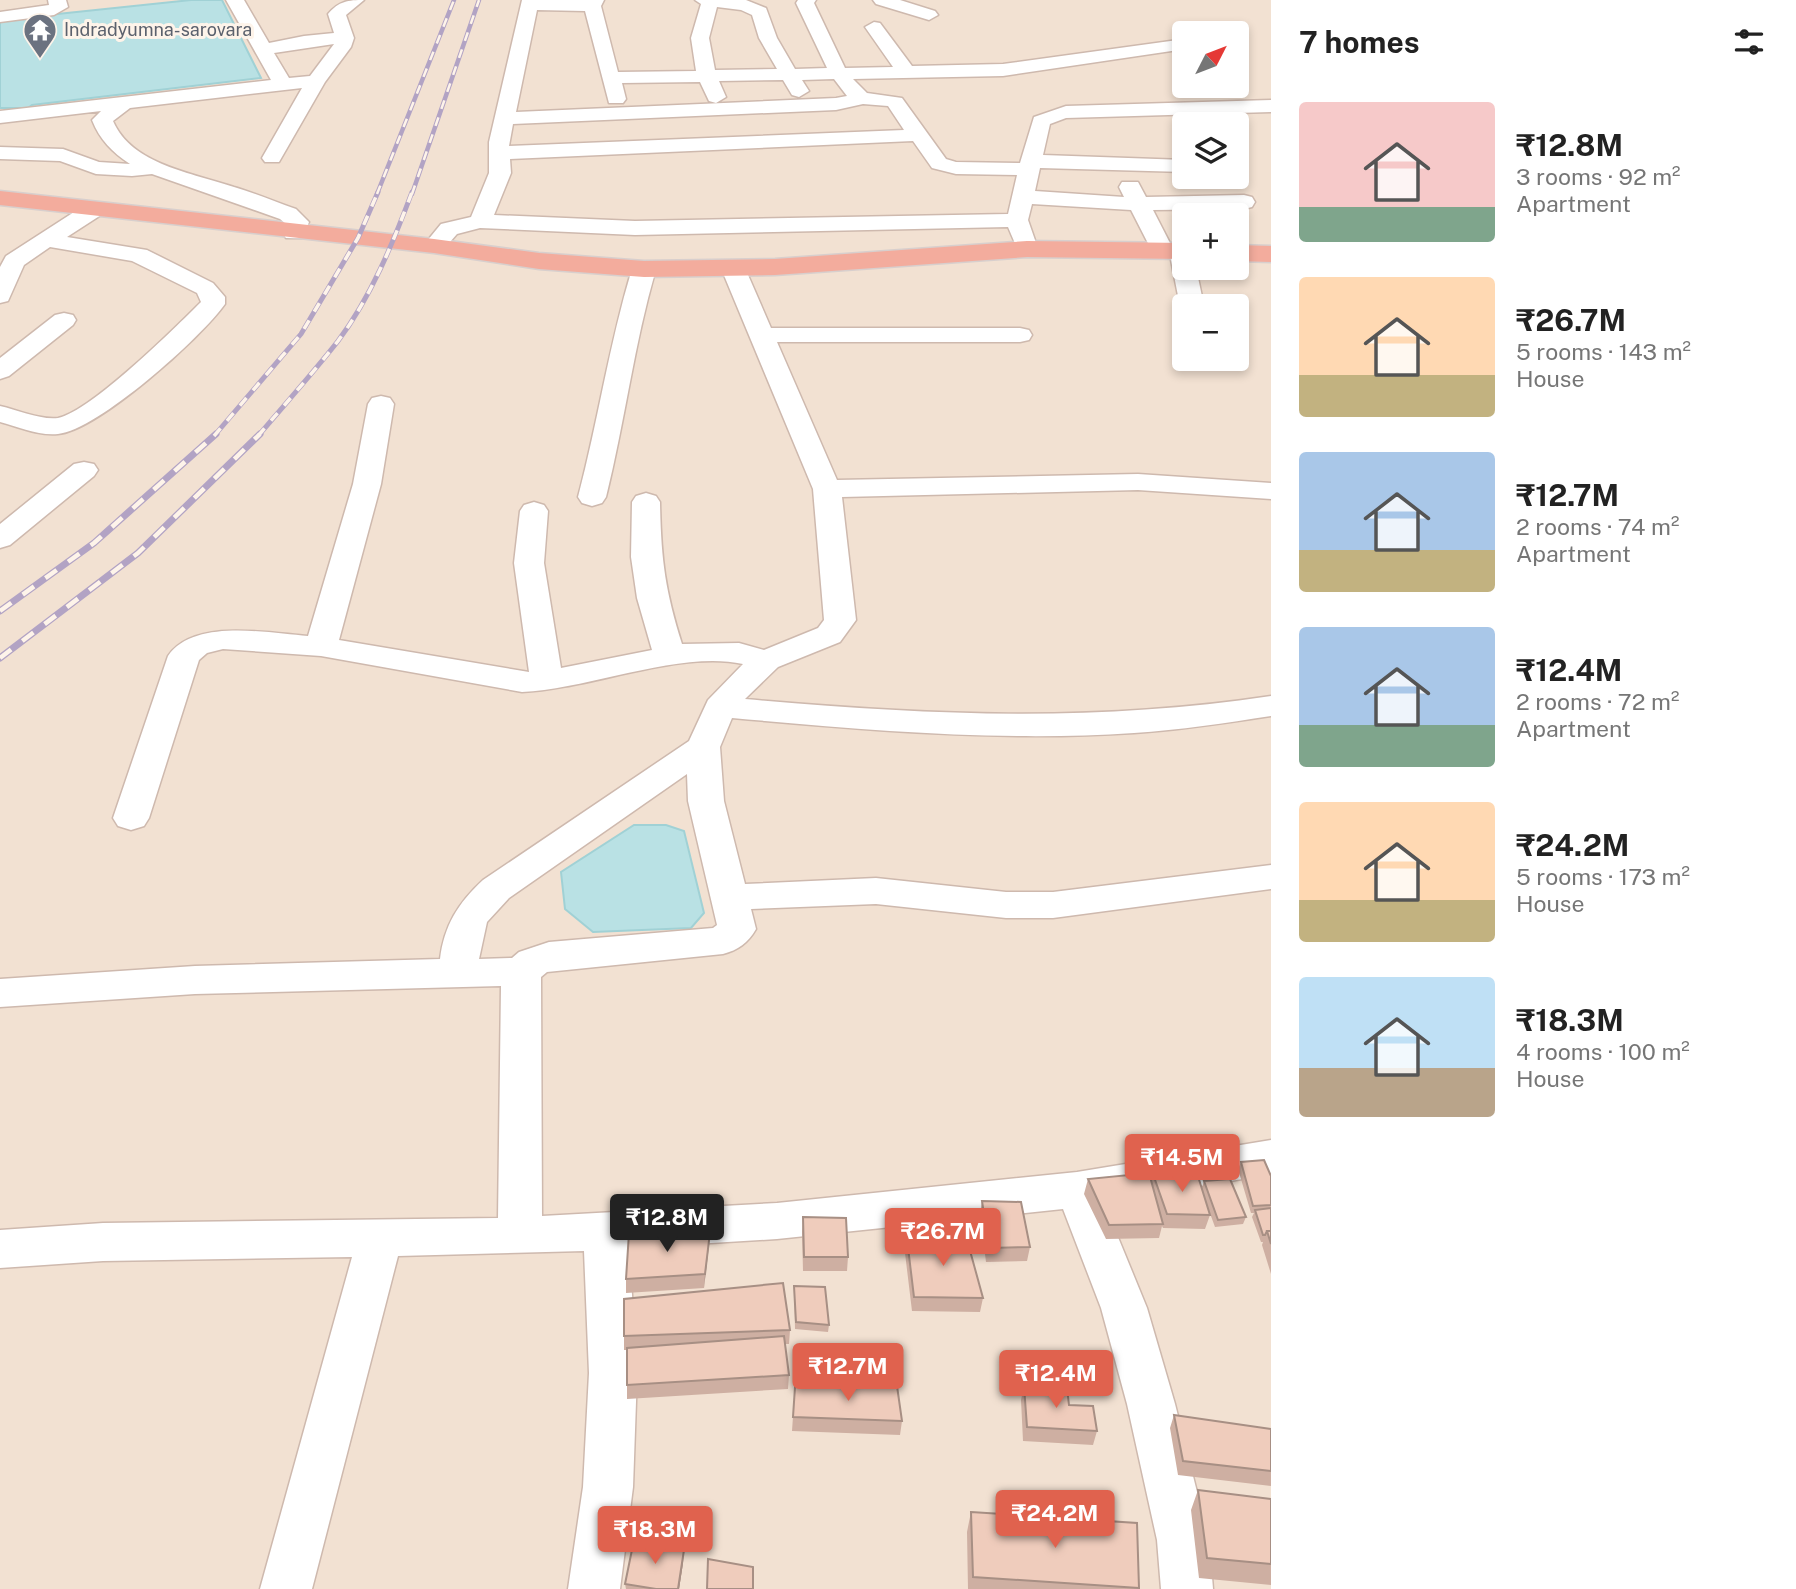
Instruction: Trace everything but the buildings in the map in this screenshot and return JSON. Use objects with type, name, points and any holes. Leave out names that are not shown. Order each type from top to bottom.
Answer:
[{"type":"highway","points":[[0,198],[294,233],[434,246],[539,261],[644,269],[733,268],[1027,249],[1172,251]]},
{"type":"highway","points":[[1249,253],[1271,254]]},
{"type":"street","points":[[0,17],[54,10],[59,7],[57,0]]},
{"type":"street","points":[[235,0],[283,84]]},
{"type":"street","points":[[272,158],[316,81],[342,47],[345,37],[337,14],[355,0]]},
{"type":"street","points":[[704,0],[745,5],[760,12],[768,38],[807,105]]},
{"type":"street","points":[[807,0],[809,16],[841,73],[856,94],[864,98]]},
{"type":"street","points":[[882,0],[929,15]]},
{"type":"street","points":[[711,1],[703,15],[699,34],[700,55],[721,108]]},
{"type":"street","points":[[480,221],[500,173],[499,153],[530,2],[593,3],[620,112]]},
{"type":"street","points":[[873,27],[906,71]]},
{"type":"street","points":[[265,49],[304,41],[345,37]]},
{"type":"street","points":[[610,78],[1003,70],[1172,46]]},
{"type":"street","points":[[0,117],[316,81]]},
{"type":"street","points":[[506,118],[886,99],[895,103],[934,160],[946,166],[1172,166]]},
{"type":"street","points":[[124,103],[106,114],[102,120],[103,126],[126,152],[155,167],[288,214],[298,222],[294,233]]},
{"type":"street","points":[[1027,249],[1017,220],[1041,121],[1055,114],[1271,106]]},
{"type":"street","points":[[499,153],[918,135]]},
{"type":"street","points":[[0,153],[63,155],[96,168],[132,170],[155,167]]},
{"type":"street","points":[[1118,166],[1139,204],[1172,246]]},
{"type":"street","points":[[1023,197],[1139,204],[1244,202]]},
{"type":"street","points":[[0,296],[15,261],[93,210]]},
{"type":"street","points":[[434,246],[449,229],[480,221],[648,228],[1017,220]]},
{"type":"street","points":[[0,414],[58,426],[81,418],[164,355],[213,304],[213,297],[205,288],[147,261],[131,263],[39,244]]},
{"type":"street","points":[[0,993],[71,986],[234,977],[521,972],[533,962],[549,956],[723,940],[737,929],[705,801],[703,747],[720,708],[745,679],[768,660],[829,635],[840,620],[827,489],[733,268]]},
{"type":"street","points":[[592,497],[607,439],[633,306],[644,269]]},
{"type":"street","points":[[0,371],[64,320]]},
{"type":"street","points":[[760,335],[1020,335]]},
{"type":"street","points":[[321,646],[367,484],[381,404]]},
{"type":"street","points":[[0,539],[84,470]]},
{"type":"street","points":[[827,489],[1138,482],[1271,491]]},
{"type":"street","points":[[646,502],[646,558],[652,598],[670,656]]},
{"type":"street","points":[[534,511],[529,563],[547,681]]},
{"type":"street","points":[[131,818],[184,656],[197,645],[223,640],[321,646],[522,682],[547,681],[670,656],[719,650],[768,660]]},
{"type":"street","points":[[720,708],[889,722],[1081,726],[1239,712],[1271,706]]},
{"type":"street","points":[[458,973],[462,932],[476,907],[496,889],[703,747]]},
{"type":"street","points":[[729,897],[876,891],[1006,905],[1053,905],[1271,877]]},
{"type":"street","points":[[520,1236],[521,972]]},
{"type":"street","points":[[0,1249],[103,1242],[520,1236],[777,1221],[1077,1190],[1271,1157]]},
{"type":"street","points":[[1077,1190],[1124,1308],[1183,1540],[1187,1589]]},
{"type":"street","points":[[594,1589],[608,1487],[613,1373],[605,1231]]},
{"type":"street","points":[[286,1589],[380,1238]]},
{"type":"shaded area","points":[[0,0],[1271,0],[1271,1589],[0,1589]]},
{"type":"water","points":[[191,0],[222,0],[261,78],[32,105],[24,111],[20,108],[0,108],[0,20]]},
{"type":"water","points":[[634,825],[666,825],[684,831],[704,913],[691,928],[593,932],[565,909],[561,872]]},
{"type":"railway","points":[[377,194],[454,0]]},
{"type":"railway","points":[[412,194],[479,0]]},
{"type":"railway","points":[[215,435],[301,334],[358,238],[378,192]]},
{"type":"railway","points":[[258,436],[350,324],[380,269],[412,192]]},
{"type":"railway","points":[[0,611],[94,543],[215,435]]},
{"type":"railway","points":[[0,658],[138,553],[258,436]]},
{"type":"place","name":"Indradyumna-sarovara","points":[[40,60]]}]
